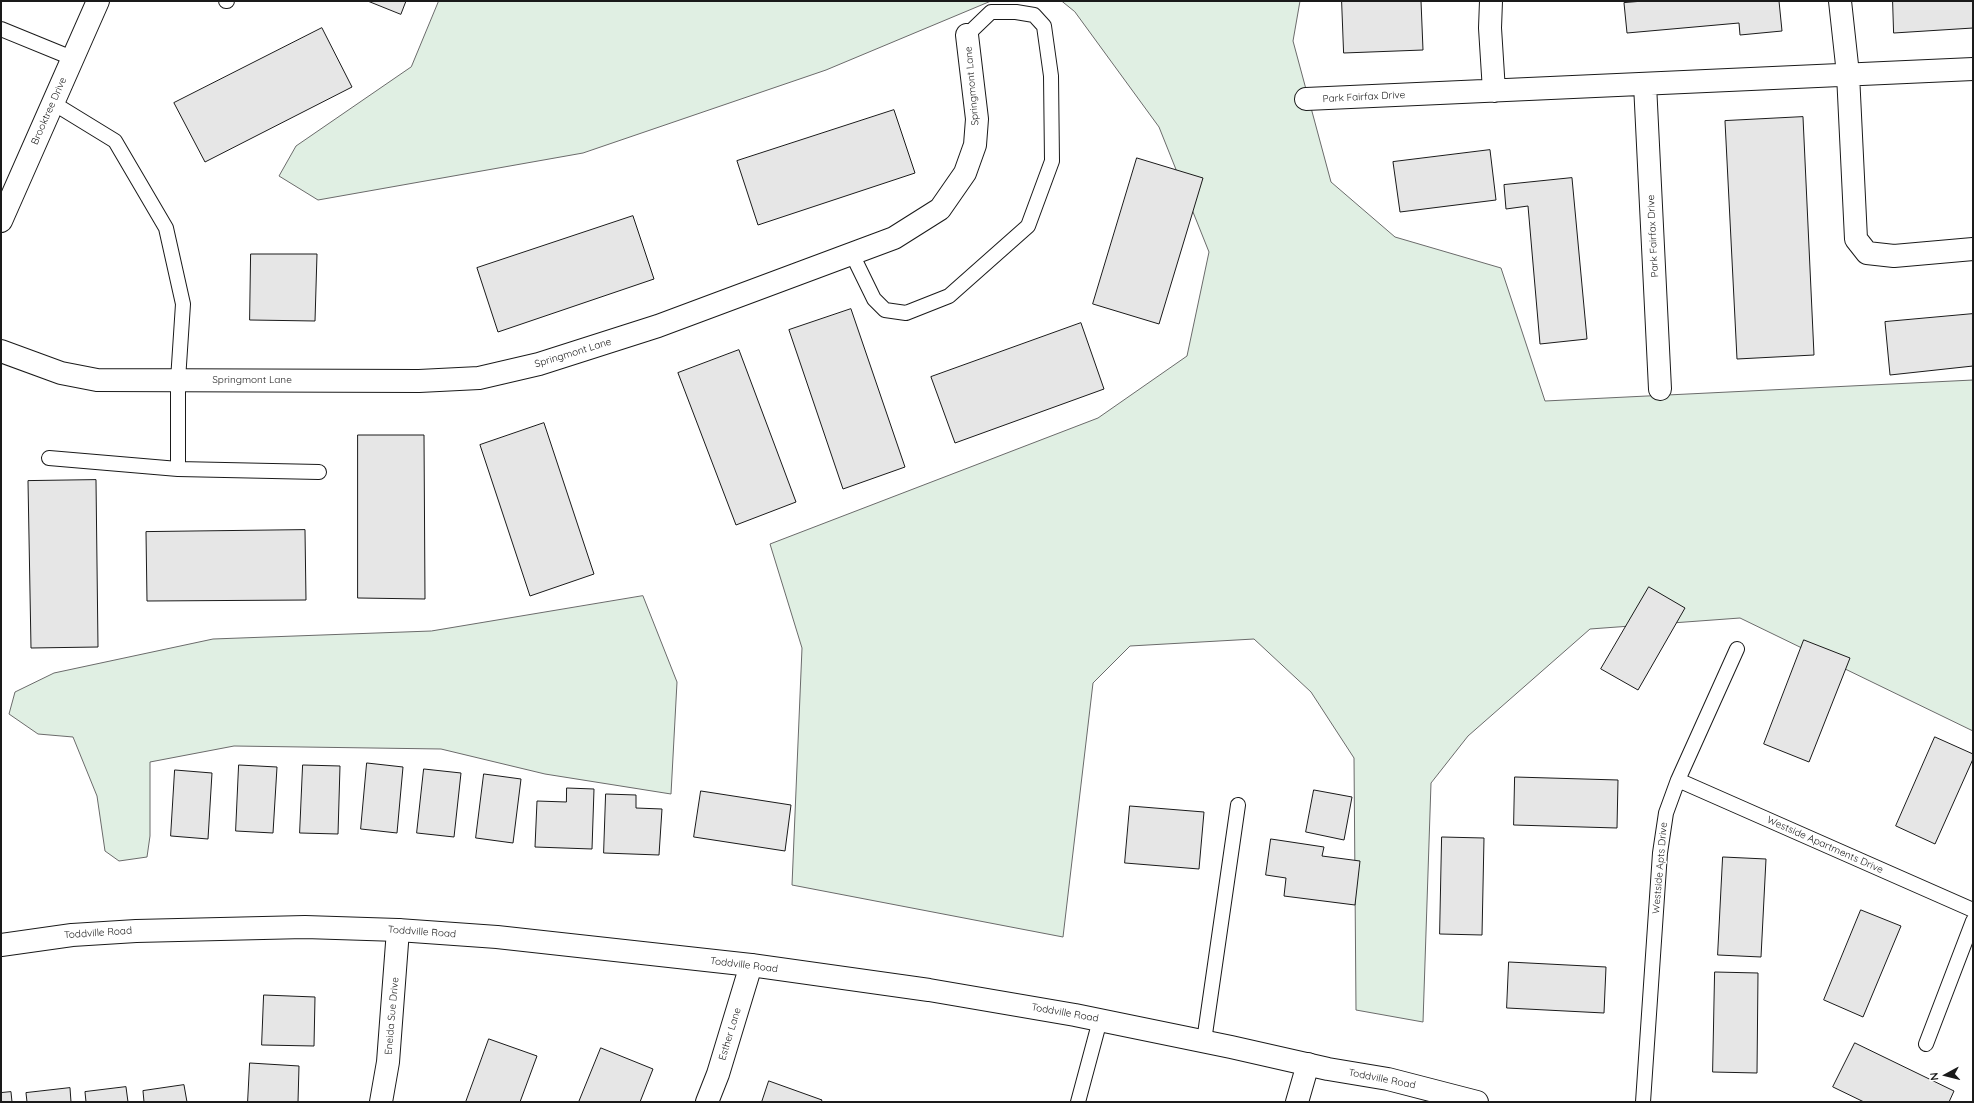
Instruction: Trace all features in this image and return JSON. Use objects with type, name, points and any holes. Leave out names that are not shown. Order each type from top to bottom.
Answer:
[{"type":"street","name":"Brooktree Drive","points":[[1,221],[98,1]]},
{"type":"street","points":[[1491,1],[1490,28],[1494,91]]},
{"type":"street","points":[[1840,1],[1848,74],[1856,239],[1867,253],[1894,256],[1973,249]]},
{"type":"street","name":"Springmont Lane","points":[[1,351],[60,373],[97,380],[419,380],[479,378],[539,364],[658,326],[894,238],[940,209],[965,173],[975,145],[977,119],[967,35]]},
{"type":"street","name":"Park Fairfax Drive","points":[[1306,99],[1973,68]]},
{"type":"street","name":"Park Fairfax Drive","points":[[1645,84],[1660,389]]},
{"type":"street","name":"Toddville Road","points":[[1,945],[72,935],[136,930],[305,927],[398,930],[497,937],[751,965],[935,991],[1100,1020],[1204,1041],[1308,1064],[1388,1079],[1477,1102]]},
{"type":"street","name":"Eneida Sue Drive","points":[[381,1102],[388,1062],[398,930]]},
{"type":"street","name":"Esther Lane","points":[[707,1102],[718,1074],[751,965]]},
{"type":"street","points":[[1297,1102],[1308,1064]]},
{"type":"lane","points":[[852,254],[874,299],[886,310],[906,313],[950,296],[1028,226],[1052,161],[1051,76],[1044,26],[1034,14],[991,12],[967,35]]},
{"type":"lane","points":[[1,29],[72,58]]},
{"type":"lane","points":[[53,103],[115,141],[166,228],[184,304],[178,380],[178,469]]},
{"type":"lane","points":[[49,458],[178,469],[319,472]]},
{"type":"lane","name":"Westside Apts Drive","points":[[1643,1102],[1660,852],[1666,813],[1678,780],[1737,649]]},
{"type":"lane","name":"Westside Apartments Drive","points":[[1678,780],[1973,910]]},
{"type":"lane","points":[[1204,1041],[1238,805]]},
{"type":"lane","points":[[1926,1044],[1973,921]]},
{"type":"lane","points":[[1078,1102],[1100,1020]]},
{"type":"green space","points":[[439,1],[991,1],[826,70],[583,153],[318,200],[279,176],[296,146],[411,67]]},
{"type":"green space","points":[[1062,1],[1300,1],[1293,41],[1331,182],[1395,237],[1501,268],[1545,401],[1973,380],[1973,731],[1740,618],[1590,629],[1468,736],[1431,783],[1423,1022],[1356,1010],[1354,758],[1311,692],[1254,639],[1130,646],[1093,683],[1063,937],[792,885],[802,648],[770,544],[1098,418],[1187,356],[1209,252],[1159,127],[1075,12]]},
{"type":"green space","points":[[643,596],[677,682],[671,794],[545,774],[441,749],[234,746],[150,762],[150,836],[147,857],[119,861],[105,851],[97,796],[73,737],[38,734],[9,714],[15,692],[54,673],[213,639],[431,631]]},
{"type":"building","points":[[368,1],[406,1],[401,14]]},
{"type":"building","points":[[1342,1],[1421,1],[1423,50],[1344,53]]},
{"type":"building","points":[[1644,1],[1779,1],[1782,31],[1740,35],[1739,23],[1627,33],[1624,3]]},
{"type":"building","points":[[1893,1],[1973,1],[1973,28],[1894,33]]},
{"type":"building","points":[[322,28],[352,87],[205,162],[174,103]]},
{"type":"building","points":[[894,110],[915,173],[758,225],[737,161]]},
{"type":"building","points":[[1803,117],[1814,355],[1737,359],[1725,121]]},
{"type":"building","points":[[1490,150],[1496,200],[1400,212],[1393,162]]},
{"type":"building","points":[[1137,158],[1203,178],[1159,324],[1093,304]]},
{"type":"building","points":[[1572,178],[1587,339],[1540,344],[1528,206],[1506,209],[1504,185]]},
{"type":"building","points":[[633,216],[654,279],[498,332],[477,268]]},
{"type":"building","points":[[251,254],[317,254],[315,321],[250,320]]},
{"type":"building","points":[[851,309],[905,467],[843,489],[789,330]]},
{"type":"building","points":[[1973,314],[1973,366],[1890,375],[1885,322]]},
{"type":"building","points":[[1081,323],[1104,389],[955,443],[931,377]]},
{"type":"building","points":[[739,350],[796,502],[736,525],[678,373]]},
{"type":"building","points":[[544,423],[594,574],[530,596],[480,445]]},
{"type":"building","points":[[358,435],[424,435],[425,599],[358,598]]},
{"type":"building","points":[[96,480],[98,647],[31,648],[28,481]]},
{"type":"building","points":[[305,530],[306,600],[147,601],[146,532]]},
{"type":"building","points":[[1649,587],[1685,608],[1638,690],[1601,669]]},
{"type":"building","points":[[1804,640],[1850,658],[1809,762],[1764,744]]},
{"type":"building","points":[[1935,737],[1973,754],[1973,759],[1935,844],[1896,826]]},
{"type":"building","points":[[367,763],[403,767],[397,833],[361,829]]},
{"type":"building","points":[[239,765],[277,767],[273,833],[236,831]]},
{"type":"building","points":[[303,765],[340,766],[338,834],[300,833]]},
{"type":"building","points":[[424,769],[461,773],[454,837],[417,833]]},
{"type":"building","points":[[175,770],[212,773],[208,839],[171,836]]},
{"type":"building","points":[[484,774],[521,779],[513,843],[476,838]]},
{"type":"building","points":[[1515,777],[1618,780],[1617,828],[1514,825]]},
{"type":"building","points":[[567,788],[594,789],[592,849],[535,847],[537,801],[566,802]]},
{"type":"building","points":[[1314,790],[1352,797],[1344,840],[1306,832]]},
{"type":"building","points":[[701,791],[791,805],[785,851],[694,837]]},
{"type":"building","points":[[606,794],[636,795],[636,808],[662,809],[659,855],[604,853]]},
{"type":"building","points":[[1130,806],[1204,812],[1199,869],[1125,863]]},
{"type":"building","points":[[1442,837],[1484,838],[1482,935],[1440,934]]},
{"type":"building","points":[[1271,839],[1324,847],[1322,856],[1360,861],[1355,905],[1284,896],[1286,878],[1266,875]]},
{"type":"building","points":[[1723,857],[1766,859],[1761,957],[1718,955]]},
{"type":"building","points":[[1861,910],[1901,926],[1863,1017],[1824,1000]]},
{"type":"building","points":[[1509,962],[1606,967],[1604,1013],[1507,1008]]},
{"type":"building","points":[[1715,972],[1758,973],[1757,1073],[1713,1072]]},
{"type":"building","points":[[264,995],[315,997],[314,1046],[262,1045]]},
{"type":"building","points":[[489,1039],[537,1056],[520,1102],[466,1102]]},
{"type":"building","points":[[1855,1043],[1954,1091],[1949,1102],[1864,1102],[1833,1087]]},
{"type":"building","points":[[601,1048],[653,1069],[640,1102],[579,1102]]},
{"type":"building","points":[[250,1063],[299,1066],[298,1102],[248,1102]]},
{"type":"building","points":[[769,1081],[822,1100],[821,1102],[762,1102]]},
{"type":"building","points":[[184,1085],[187,1102],[144,1102],[143,1091]]},
{"type":"building","points":[[126,1087],[128,1102],[86,1102],[85,1092]]},
{"type":"building","points":[[70,1088],[71,1102],[27,1102],[26,1093]]},
{"type":"building","points":[[11,1092],[12,1102],[1,1102],[1,1093]]}]
